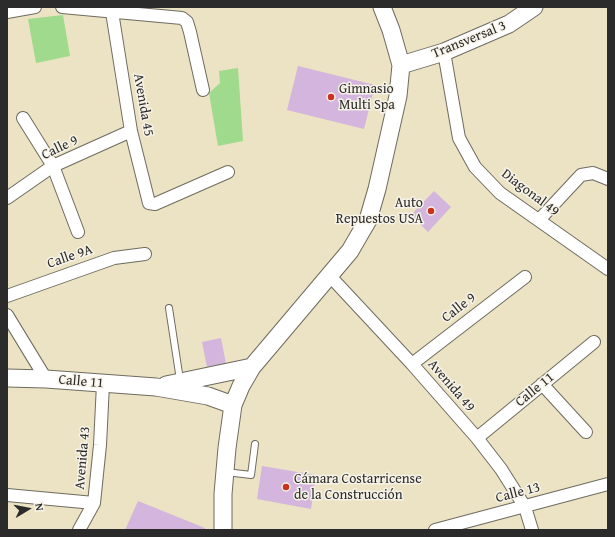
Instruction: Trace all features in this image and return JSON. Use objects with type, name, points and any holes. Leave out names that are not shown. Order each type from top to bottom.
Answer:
[{"type":"main road","points":[[223,530],[225,472],[233,405],[241,386],[252,367],[350,251],[368,220],[377,189],[397,103],[401,65],[391,30],[382,7]]},
{"type":"main road","name":"Transversal 3","points":[[401,65],[444,52],[509,24],[534,7]]},
{"type":"main road","name":"Calle 11","points":[[156,387],[252,367]]},
{"type":"main road","name":"Calle 11","points":[[7,378],[46,379],[156,387],[208,396],[233,405]]},
{"type":"street","points":[[7,12],[35,7]]},
{"type":"street","points":[[62,7],[182,18],[187,22],[203,90]]},
{"type":"street","name":"Avenida 45","points":[[112,12],[131,131],[148,203],[155,204],[228,172]]},
{"type":"street","name":"Diagonal 49","points":[[444,52],[460,138],[475,167],[500,193],[540,219],[608,269]]},
{"type":"street","points":[[22,118],[53,166],[78,232]]},
{"type":"street","name":"Calle 9","points":[[7,198],[53,166],[131,131]]},
{"type":"street","points":[[540,219],[581,176],[593,173],[608,179]]},
{"type":"street","name":"Calle 9A","points":[[7,296],[114,258],[145,254]]},
{"type":"street","name":"Avenida 49","points":[[329,275],[412,364],[501,469],[525,507],[532,530]]},
{"type":"street","name":"Calle 9","points":[[412,364],[525,277]]},
{"type":"street","points":[[7,315],[46,379]]},
{"type":"street","name":"Calle 11","points":[[476,438],[594,342]]},
{"type":"street","name":"Avenida 43","points":[[80,530],[94,503],[100,445],[103,384]]},
{"type":"street","points":[[542,384],[586,432]]},
{"type":"street","name":"Calle 13","points":[[435,530],[608,484]]},
{"type":"street","points":[[7,495],[94,503]]},
{"type":"lane","points":[[169,308],[180,382]]},
{"type":"lane","points":[[225,472],[251,475],[255,444]]},
{"type":"green space","points":[[63,15],[70,56],[36,63],[28,19]]},
{"type":"green space","points":[[238,68],[243,141],[218,146],[209,93],[220,83],[219,71]]},
{"type":"building","name":"Gimnasio Multi Spa","points":[[298,66],[375,85],[364,129],[287,110]]},
{"type":"building","name":"Auto Repuestos USA","points":[[434,191],[451,207],[428,232],[411,215]]},
{"type":"building","points":[[221,338],[226,364],[207,367],[202,342]]},
{"type":"building","name":"Cámara Costarricense de la Construcción","points":[[262,466],[316,475],[311,509],[257,499]]},
{"type":"building","points":[[138,501],[205,528],[205,530],[125,530]]},
{"type":"place","name":"Gimnasio Multi Spa","points":[[331,97]]},
{"type":"place","name":"Auto Repuestos USA","points":[[431,211]]},
{"type":"place","name":"Cámara Costarricense de la Construcción","points":[[286,487]]}]
